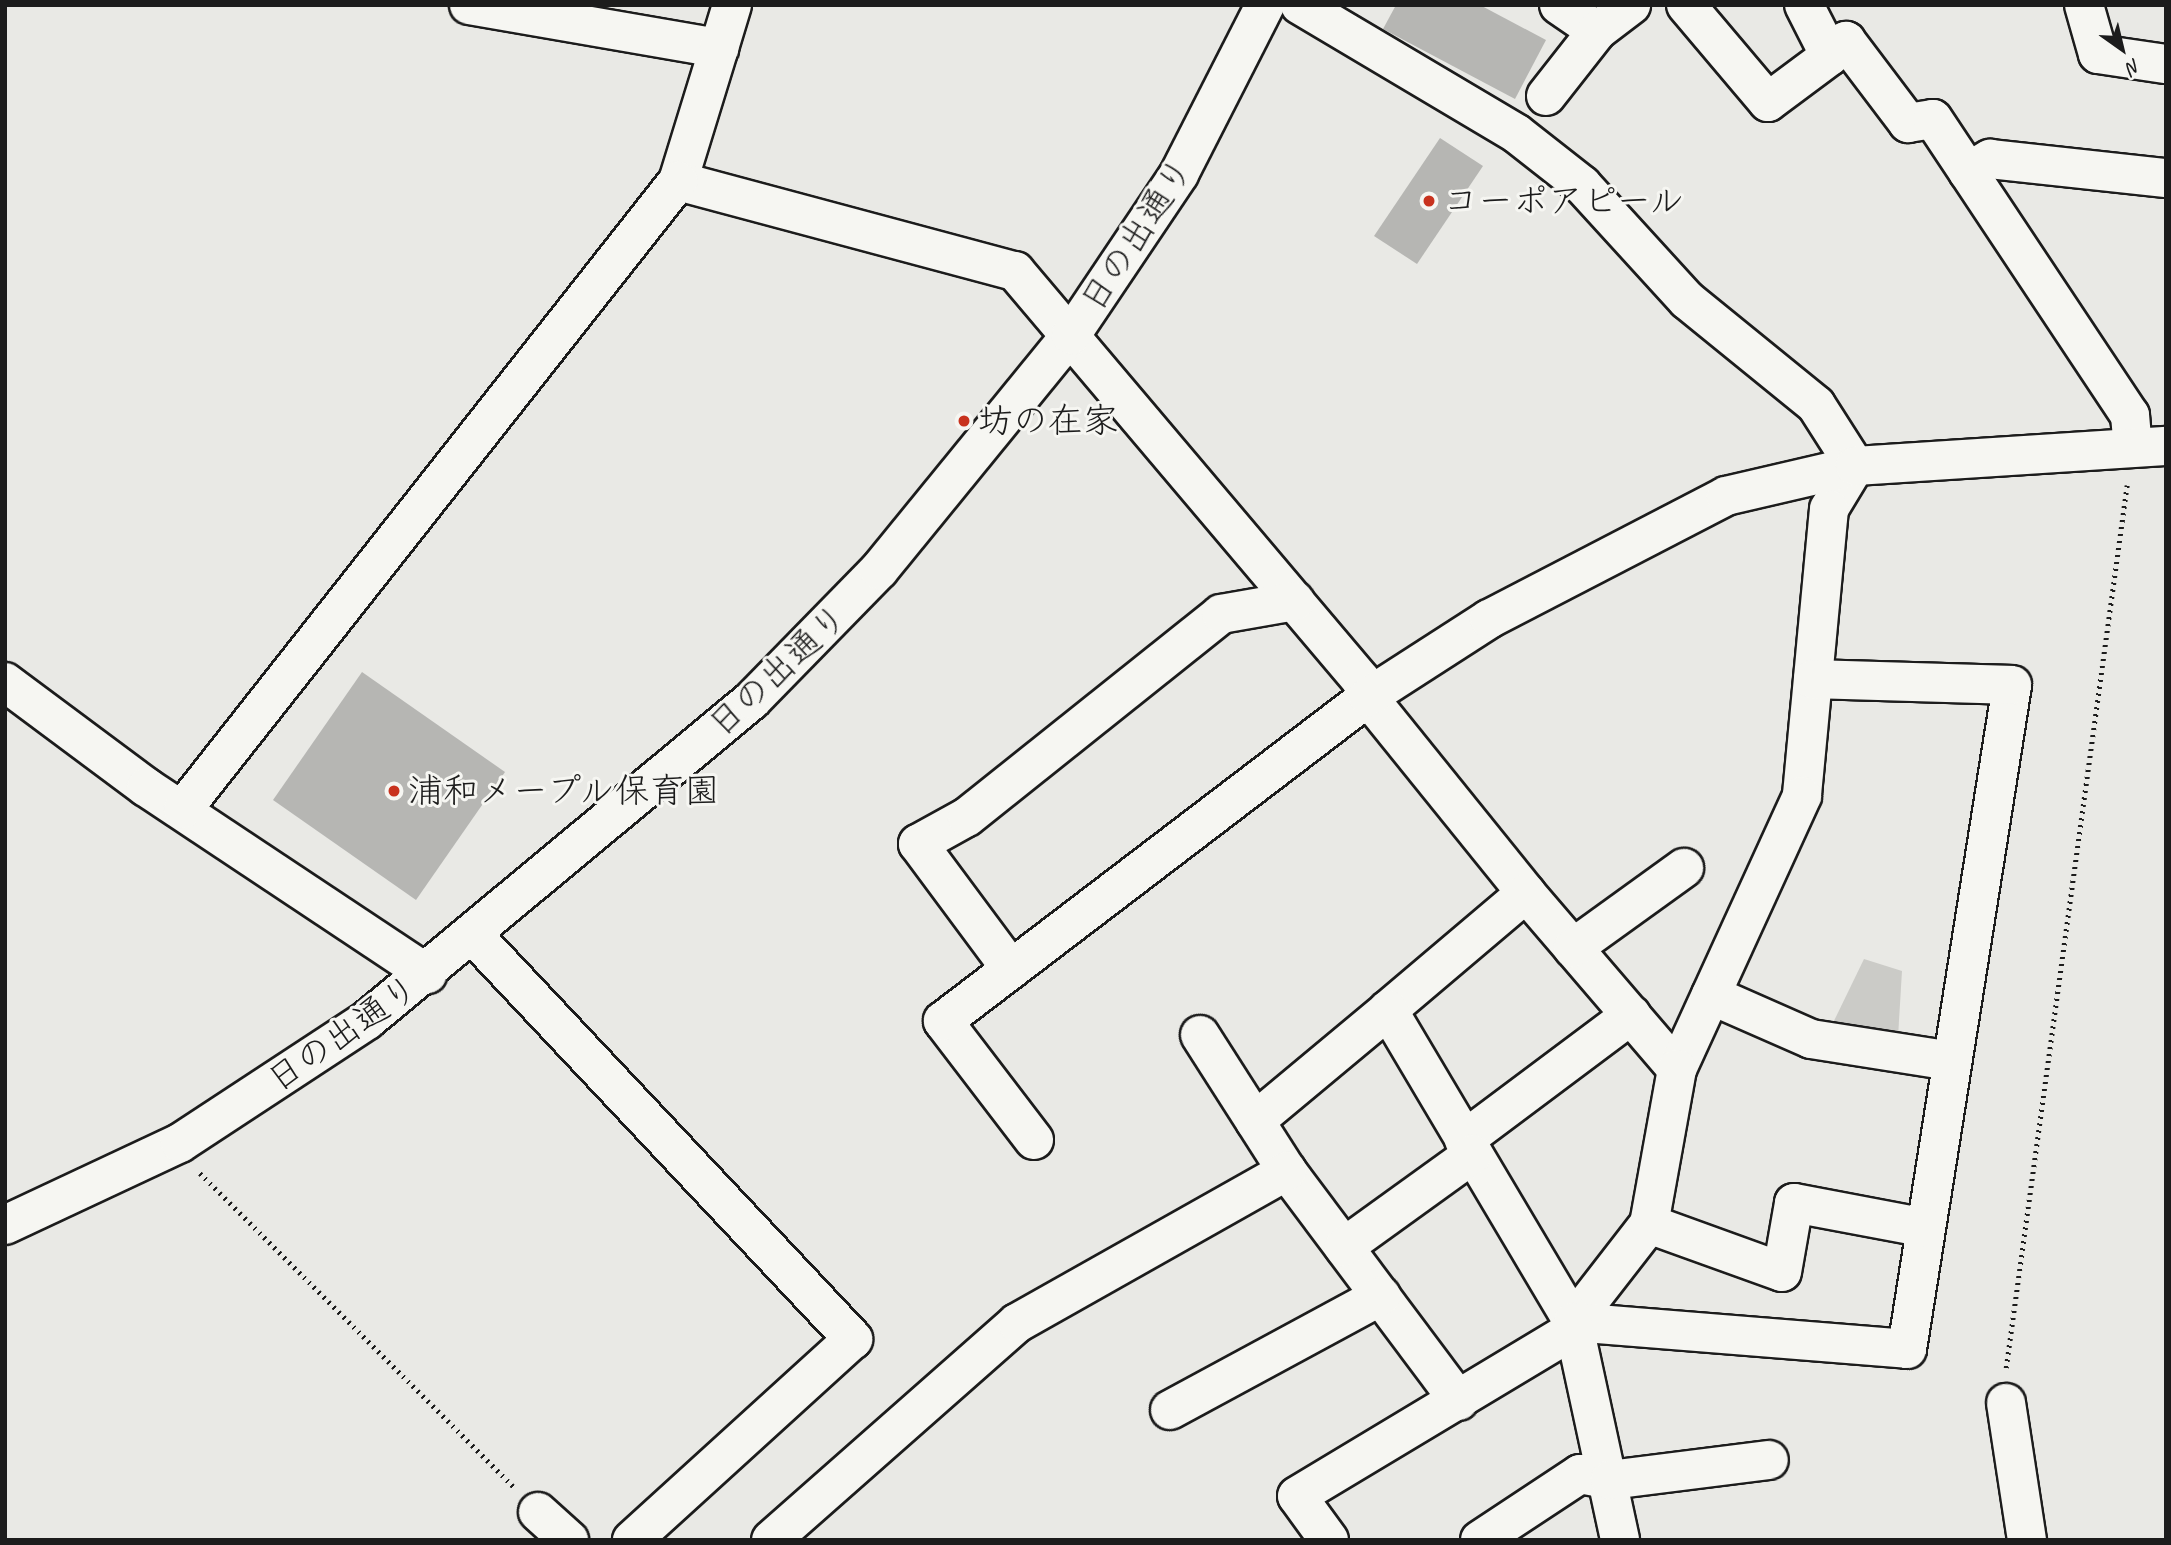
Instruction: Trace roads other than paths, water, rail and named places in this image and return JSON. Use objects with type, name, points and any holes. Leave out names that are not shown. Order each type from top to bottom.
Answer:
[{"type":"street","points":[[469,5],[719,48]]},
{"type":"street","points":[[183,809],[678,181],[732,5]]},
{"type":"street","name":"日の出通り","points":[[5,1225],[180,1143],[427,974],[752,700],[838,615],[943,497],[1071,335],[1179,174],[1265,5]]},
{"type":"street","points":[[1300,5],[1517,134],[1582,185],[1687,300],[1816,405],[1855,466]]},
{"type":"street","points":[[1559,5],[1597,31]]},
{"type":"street","points":[[1546,96],[1597,31],[1631,5]]},
{"type":"street","points":[[1686,5],[1768,102],[1830,56],[1804,5]]},
{"type":"street","points":[[2084,5],[2098,54],[2166,64]]},
{"type":"street","points":[[1034,1140],[943,1021],[1368,697],[1489,619],[1726,496],[1855,466],[2149,446],[1933,120],[1908,123],[1846,41],[1828,49]]},
{"type":"street","points":[[1968,172],[1990,159],[2166,178]]},
{"type":"street","points":[[678,181],[1015,271],[1295,601],[1368,697],[1526,892],[1677,1069]]},
{"type":"street","points":[[1329,1540],[1297,1496],[1459,1401],[1574,1326],[1649,1224],[1677,1069],[1802,796],[1829,509],[1855,466]]},
{"type":"street","points":[[1011,969],[918,844],[967,817],[1221,614],[1295,601]]},
{"type":"street","points":[[1574,1326],[1907,1349],[2012,685],[1812,680]]},
{"type":"street","points":[[5,682],[183,809],[427,974]]},
{"type":"street","points":[[1573,948],[1684,868]]},
{"type":"street","points":[[1255,1121],[1526,892]]},
{"type":"street","points":[[473,935],[853,1339],[632,1540]]},
{"type":"street","points":[[1711,995],[1811,1039],[1952,1061]]},
{"type":"street","points":[[1388,1010],[1574,1326],[1610,1480],[1620,1540]]},
{"type":"street","points":[[1344,1247],[1632,1015]]},
{"type":"street","points":[[1200,1035],[1287,1171],[1459,1401]]},
{"type":"street","points":[[771,1540],[1017,1323],[1287,1171]]},
{"type":"street","points":[[1649,1224],[1782,1272],[1794,1203],[1926,1228]]},
{"type":"street","points":[[1170,1410],[1381,1296]]},
{"type":"street","points":[[2006,1402],[2027,1540]]},
{"type":"street","points":[[1480,1540],[1580,1474],[1610,1480],[1769,1460]]},
{"type":"street","points":[[538,1511],[569,1540]]},
{"type":"place","name":"コーポアピール","points":[[1429,201]]},
{"type":"place","name":"坊の在家","points":[[964,421]]},
{"type":"place","name":"浦和メープル保育園","points":[[394,791]]}]
